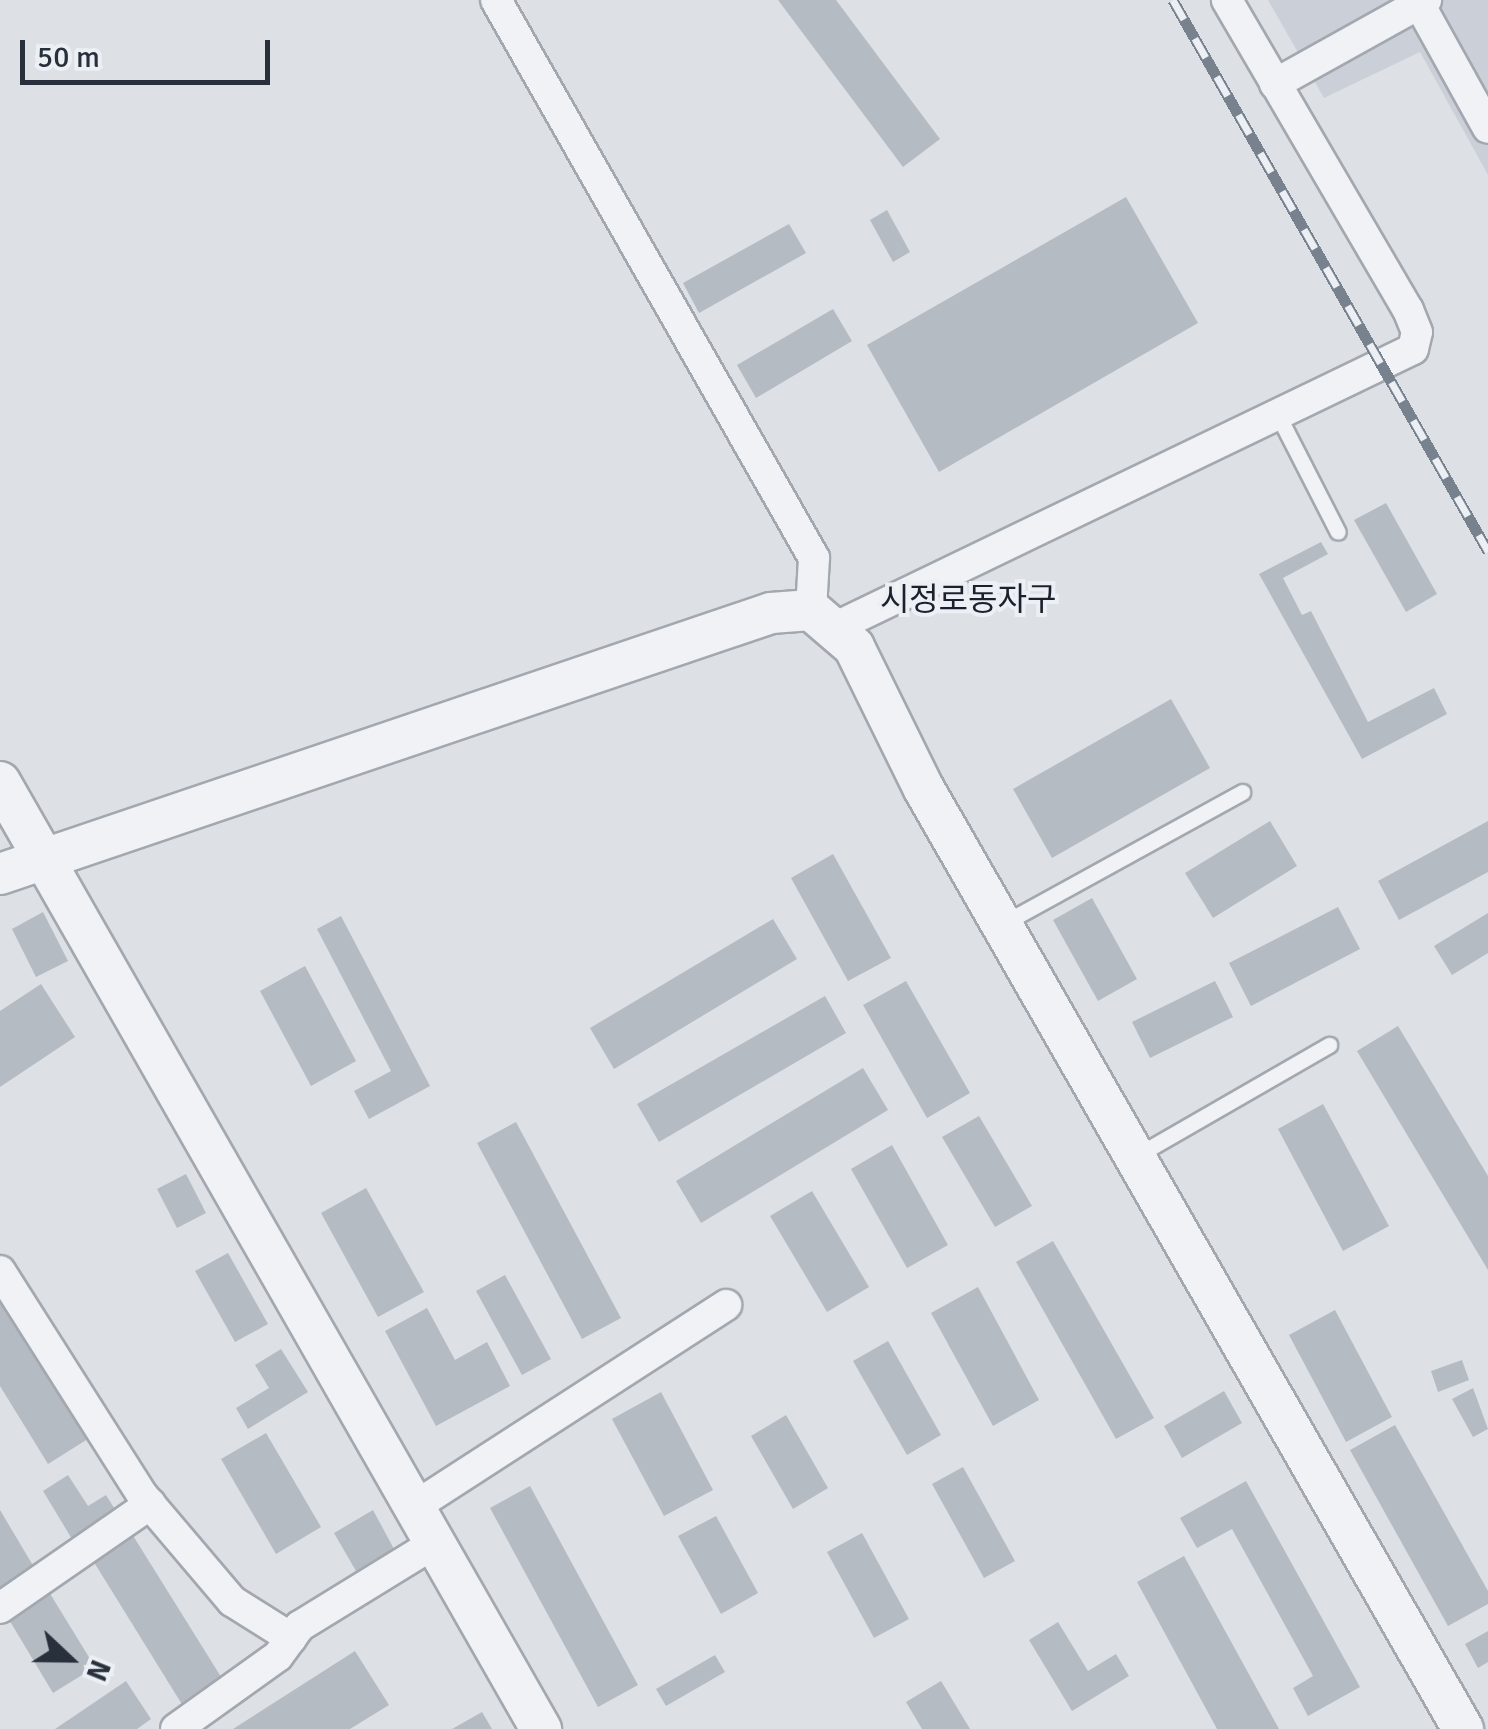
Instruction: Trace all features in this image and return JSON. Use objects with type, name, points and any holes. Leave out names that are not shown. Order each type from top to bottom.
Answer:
[{"type":"street","points":[[496,0],[814,558],[823,618],[1132,1158],[1465,1722]]},
{"type":"street","points":[[0,874],[771,613],[823,618],[1278,415],[1413,349],[1417,332],[1227,0]]},
{"type":"street","points":[[1275,84],[1421,1],[1488,128]]},
{"type":"street","points":[[0,782],[541,1729]]},
{"type":"street","points":[[0,1270],[150,1504],[232,1601],[291,1638]]},
{"type":"street","points":[[414,1507],[726,1305]]},
{"type":"street","points":[[0,1608],[150,1504]]},
{"type":"street","points":[[176,1729],[291,1638],[435,1543]]},
{"type":"lane","points":[[1278,415],[1338,532]]},
{"type":"lane","points":[[1000,925],[1242,792]]},
{"type":"lane","points":[[1132,1158],[1329,1045]]},
{"type":"shaded area","points":[[1268,0],[1488,0],[1488,175],[1420,52],[1324,98]]},
{"type":"building","points":[[778,0],[836,0],[940,139],[903,167]]},
{"type":"building","points":[[1126,197],[1198,323],[939,472],[867,345]]},
{"type":"building","points":[[887,210],[910,252],[893,262],[870,220]]},
{"type":"building","points":[[789,224],[806,253],[699,313],[683,283]]},
{"type":"building","points":[[833,309],[852,341],[756,398],[737,365]]},
{"type":"building","points":[[1386,503],[1437,594],[1406,612],[1354,520]]},
{"type":"building","points":[[1321,542],[1328,554],[1283,578],[1302,615],[1311,611],[1368,722],[1434,688],[1447,714],[1362,759],[1259,574]]},
{"type":"building","points":[[1171,699],[1210,768],[1052,858],[1013,789]]},
{"type":"building","points":[[1270,821],[1297,866],[1213,918],[1185,873]]},
{"type":"building","points":[[1488,821],[1488,872],[1399,920],[1378,881]]},
{"type":"building","points":[[833,854],[891,958],[848,981],[791,878]]},
{"type":"building","points":[[1092,898],[1137,979],[1098,1001],[1053,920]]},
{"type":"building","points":[[1338,907],[1360,949],[1251,1006],[1229,963]]},
{"type":"building","points":[[43,912],[68,961],[36,977],[12,929]]},
{"type":"building","points":[[1488,913],[1488,953],[1452,975],[1434,946]]},
{"type":"building","points":[[341,916],[430,1086],[369,1119],[354,1091],[391,1071],[317,929]]},
{"type":"building","points":[[773,919],[797,959],[614,1069],[590,1028]]},
{"type":"building","points":[[305,966],[356,1061],[311,1086],[260,991]]},
{"type":"building","points":[[906,981],[970,1093],[927,1118],[863,1005]]},
{"type":"building","points":[[1215,981],[1233,1017],[1150,1058],[1132,1022]]},
{"type":"building","points":[[41,984],[75,1037],[0,1087],[0,1011]]},
{"type":"building","points":[[825,996],[846,1033],[659,1142],[637,1104]]},
{"type":"building","points":[[1398,1026],[1488,1176],[1488,1270],[1357,1051]]},
{"type":"building","points":[[863,1068],[888,1110],[701,1223],[676,1181]]},
{"type":"building","points":[[1323,1104],[1389,1226],[1343,1251],[1278,1129]]},
{"type":"building","points":[[979,1116],[1032,1206],[995,1227],[942,1137]]},
{"type":"building","points":[[516,1122],[621,1318],[582,1339],[477,1143]]},
{"type":"building","points":[[892,1145],[948,1245],[907,1268],[851,1169]]},
{"type":"building","points":[[186,1174],[206,1213],[177,1228],[157,1189]]},
{"type":"building","points":[[366,1188],[424,1292],[378,1317],[321,1213]]},
{"type":"building","points":[[812,1191],[869,1287],[827,1312],[770,1216]]},
{"type":"building","points":[[1053,1241],[1154,1418],[1116,1439],[1016,1262]]},
{"type":"building","points":[[228,1253],[268,1324],[235,1342],[195,1271]]},
{"type":"building","points":[[505,1275],[551,1359],[522,1375],[476,1291]]},
{"type":"building","points":[[978,1287],[1039,1400],[993,1426],[931,1313]]},
{"type":"building","points":[[0,1292],[91,1437],[48,1464],[0,1386]]},
{"type":"building","points":[[427,1308],[455,1360],[487,1342],[510,1386],[436,1426],[385,1331]]},
{"type":"building","points":[[1335,1310],[1392,1417],[1346,1442],[1289,1335]]},
{"type":"building","points":[[888,1341],[941,1435],[907,1455],[853,1361]]},
{"type":"building","points":[[281,1349],[308,1392],[248,1429],[236,1408],[269,1388],[255,1365]]},
{"type":"building","points":[[1462,1360],[1469,1380],[1438,1392],[1431,1371]]},
{"type":"building","points":[[1473,1388],[1488,1429],[1473,1437],[1452,1399]]},
{"type":"building","points":[[1224,1391],[1242,1423],[1182,1458],[1164,1426]]},
{"type":"building","points":[[661,1392],[713,1490],[664,1516],[612,1419]]},
{"type":"building","points":[[786,1415],[828,1488],[793,1509],[751,1436]]},
{"type":"building","points":[[1395,1425],[1488,1591],[1488,1604],[1448,1626],[1350,1450]]},
{"type":"building","points":[[266,1433],[321,1527],[276,1554],[221,1459]]},
{"type":"building","points":[[963,1467],[1015,1561],[984,1578],[932,1484]]},
{"type":"building","points":[[68,1475],[88,1506],[106,1495],[116,1511],[72,1539],[43,1491]]},
{"type":"building","points":[[1246,1481],[1360,1687],[1308,1716],[1293,1688],[1313,1676],[1232,1529],[1197,1548],[1180,1518]]},
{"type":"building","points":[[530,1486],[638,1685],[598,1707],[490,1508]]},
{"type":"building","points":[[0,1510],[38,1574],[0,1597]]},
{"type":"building","points":[[373,1510],[394,1549],[356,1571],[334,1533]]},
{"type":"building","points":[[716,1516],[758,1593],[721,1614],[678,1536]]},
{"type":"building","points":[[862,1533],[909,1619],[874,1638],[827,1552]]},
{"type":"building","points":[[132,1534],[223,1680],[183,1706],[92,1559]]},
{"type":"building","points":[[1184,1556],[1279,1729],[1217,1729],[1137,1582]]},
{"type":"building","points":[[49,1592],[95,1667],[53,1693],[8,1618]]},
{"type":"building","points":[[1058,1622],[1088,1671],[1116,1654],[1129,1676],[1072,1711],[1029,1640]]},
{"type":"building","points":[[1488,1631],[1488,1662],[1478,1668],[1465,1644]]},
{"type":"building","points":[[355,1651],[389,1705],[350,1729],[233,1729]]},
{"type":"building","points":[[715,1655],[725,1672],[666,1706],[656,1689]]},
{"type":"building","points":[[126,1681],[151,1719],[137,1729],[55,1729]]},
{"type":"building","points":[[941,1681],[970,1729],[922,1729],[906,1702]]},
{"type":"building","points":[[482,1712],[492,1729],[452,1729]]},
{"type":"railway","points":[[1173,0],[1488,551]]},
{"type":"district","name":"시정로동자구","points":[[968,600]]}]
